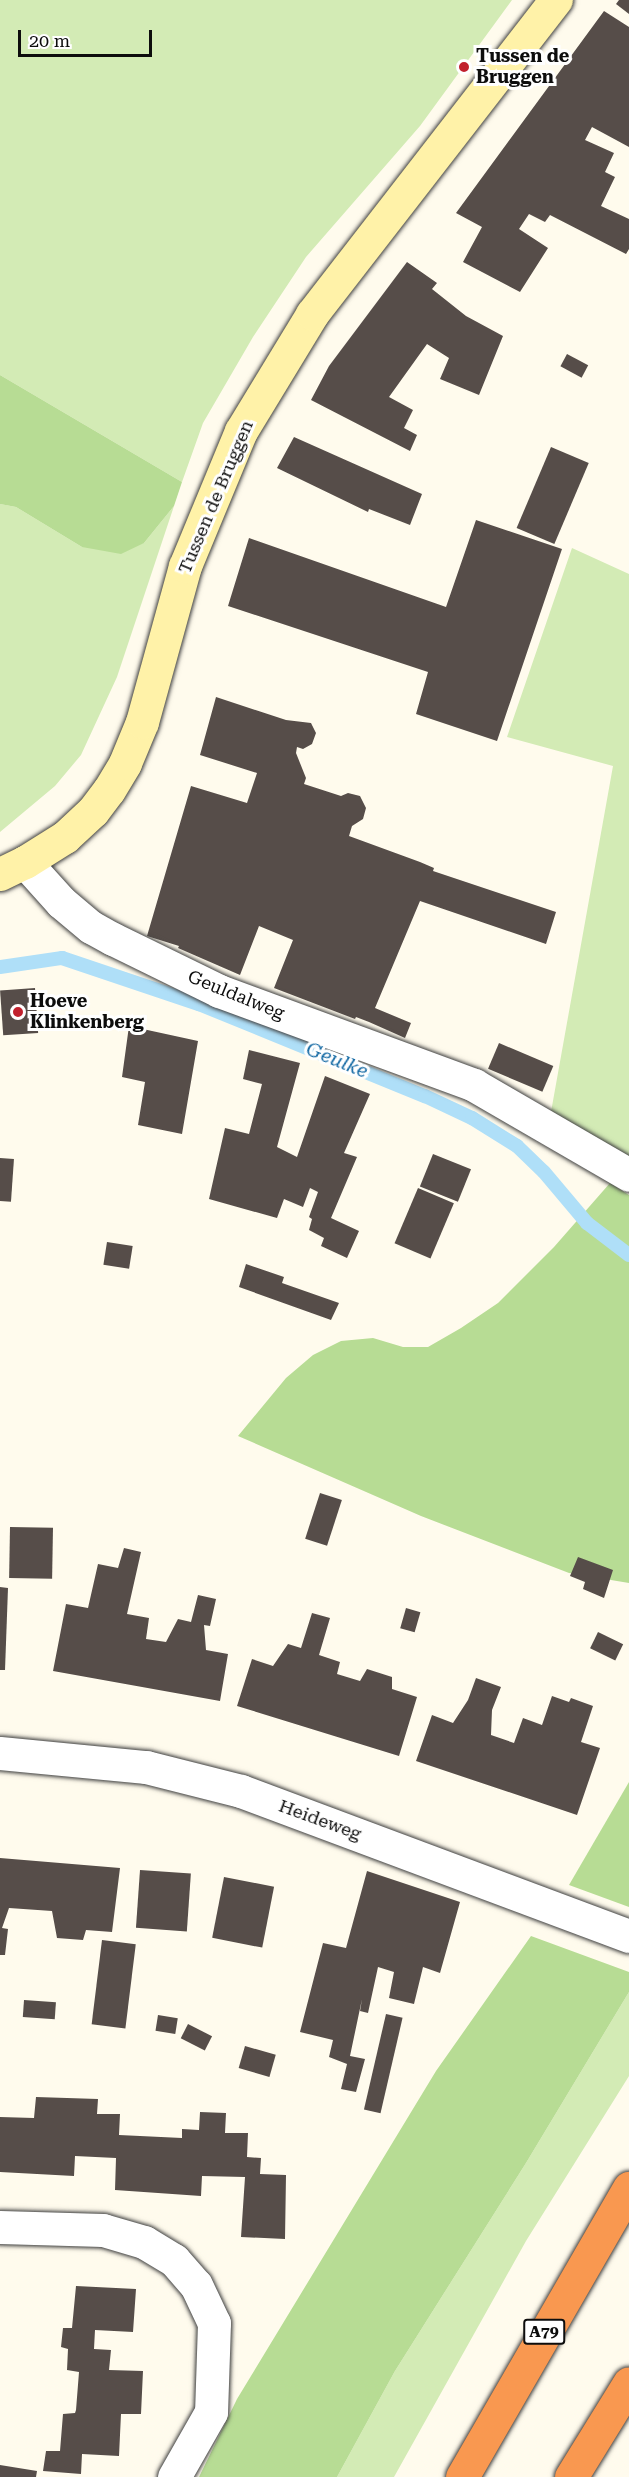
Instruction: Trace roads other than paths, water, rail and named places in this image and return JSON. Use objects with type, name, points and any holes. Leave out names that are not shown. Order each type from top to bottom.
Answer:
[{"type":"highway","name":"A79","points":[[462,2477],[629,2188]]},
{"type":"highway","points":[[571,2477],[629,2384]]},
{"type":"street","name":"Tussen de Bruggen","points":[[13,868],[78,826],[93,811],[125,763],[142,722],[185,566],[241,431],[290,349],[312,314],[556,0]]},
{"type":"street","name":"Geuldalweg","points":[[13,868],[61,902],[91,927],[113,939],[219,991],[474,1085],[629,1175]]},
{"type":"street","name":"Heideweg","points":[[0,1753],[146,1767],[241,1791],[629,1936]]},
{"type":"street","points":[[0,2227],[104,2230],[144,2242],[174,2260],[196,2285],[214,2323],[211,2412],[174,2477]]},
{"type":"waterway","name":"Geulke","points":[[0,967],[62,958],[199,1004],[425,1096],[472,1118],[517,1146],[544,1172],[587,1223],[629,1255]]},
{"type":"place","name":"Tussen de Bruggen","points":[[464,67]]},
{"type":"place","name":"Hoeve Klinkenberg","points":[[18,1012]]}]
